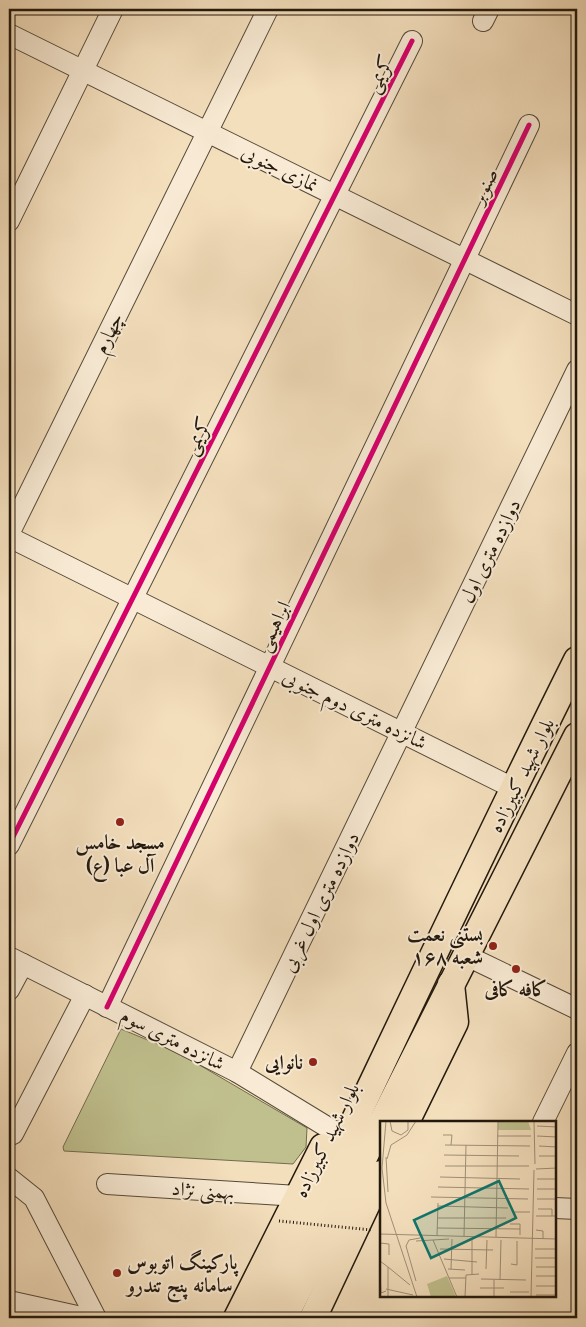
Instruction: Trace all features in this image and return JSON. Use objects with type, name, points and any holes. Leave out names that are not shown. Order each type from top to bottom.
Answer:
[{"type":"main road","name":"بلوار شهید کبیرزاده","points":[[382,1121],[426,971],[513,788],[577,660]]},
{"type":"main road","name":"بلوار شهید کبیرزاده","points":[[260,1318],[398,1061],[451,984],[467,956],[577,736]]},
{"type":"main road","name":"بلوار شهید کبیرزاده","points":[[237,1318],[332,1130],[393,1003],[426,971]]},
{"type":"main road","points":[[406,1121],[456,1022],[451,984]]},
{"type":"main road","name":"بلوار شهید کبیرزاده","points":[[284,1318],[380,1125]]},
{"type":"main road","points":[[313,1318],[374,1201],[380,1178]]},
{"type":"street","points":[[9,221],[113,9]]},
{"type":"street","name":"چهارم","points":[[9,536],[268,9]]},
{"type":"street","name":"نمازی جنوبی","points":[[9,34],[577,315]]},
{"type":"street","name":"کریمی","points":[[9,845],[412,41]]},
{"type":"street","name":"صنوبر","points":[[465,259],[529,125]]},
{"type":"street","name":"ابراهیمی","points":[[107,1007],[465,259]]},
{"type":"street","name":"دوازده متری اول","points":[[402,732],[577,370]]},
{"type":"street","name":"شانزده متری دوم جنوبی","points":[[9,536],[513,788]]},
{"type":"street","name":"دوازده متری اول غربی","points":[[238,1072],[402,732]]},
{"type":"street","points":[[467,956],[577,1009]]},
{"type":"street","points":[[9,990],[16,960]]},
{"type":"street","name":"شانزده متری سوم","points":[[16,960],[238,1072],[332,1130]]},
{"type":"street","points":[[13,1134],[85,995]]},
{"type":"street","points":[[543,1121],[577,1052]]},
{"type":"street","points":[[9,1178],[34,1198],[96,1318]]},
{"type":"street","name":"بهمنی نژاد","points":[[107,1184],[298,1196]]},
{"type":"street","points":[[556,1208],[577,1209]]},
{"type":"street","points":[[9,1302],[86,1318]]},
{"type":"path","points":[[279,1221],[372,1230]]},
{"type":"green space","points":[[121,1029],[179,1053],[307,1128],[306,1147],[293,1164],[64,1151],[63,1147]]},
{"type":"cycle path","points":[[9,845],[412,41]]},
{"type":"cycle path","points":[[107,1007],[529,125]]},
{"type":"place","name":"مسجد خامس آل عبا (ع)","points":[[120,822]]},
{"type":"place","name":"بستنی نعمت شعبه ۱۶۸","points":[[493,946]]},
{"type":"place","name":"کافه کافی","points":[[516,969]]},
{"type":"place","name":"نانوایی","points":[[313,1062]]},
{"type":"place","name":"پارکینگ اتوبوس سامانه پنج تندرو","points":[[117,1273]]}]
